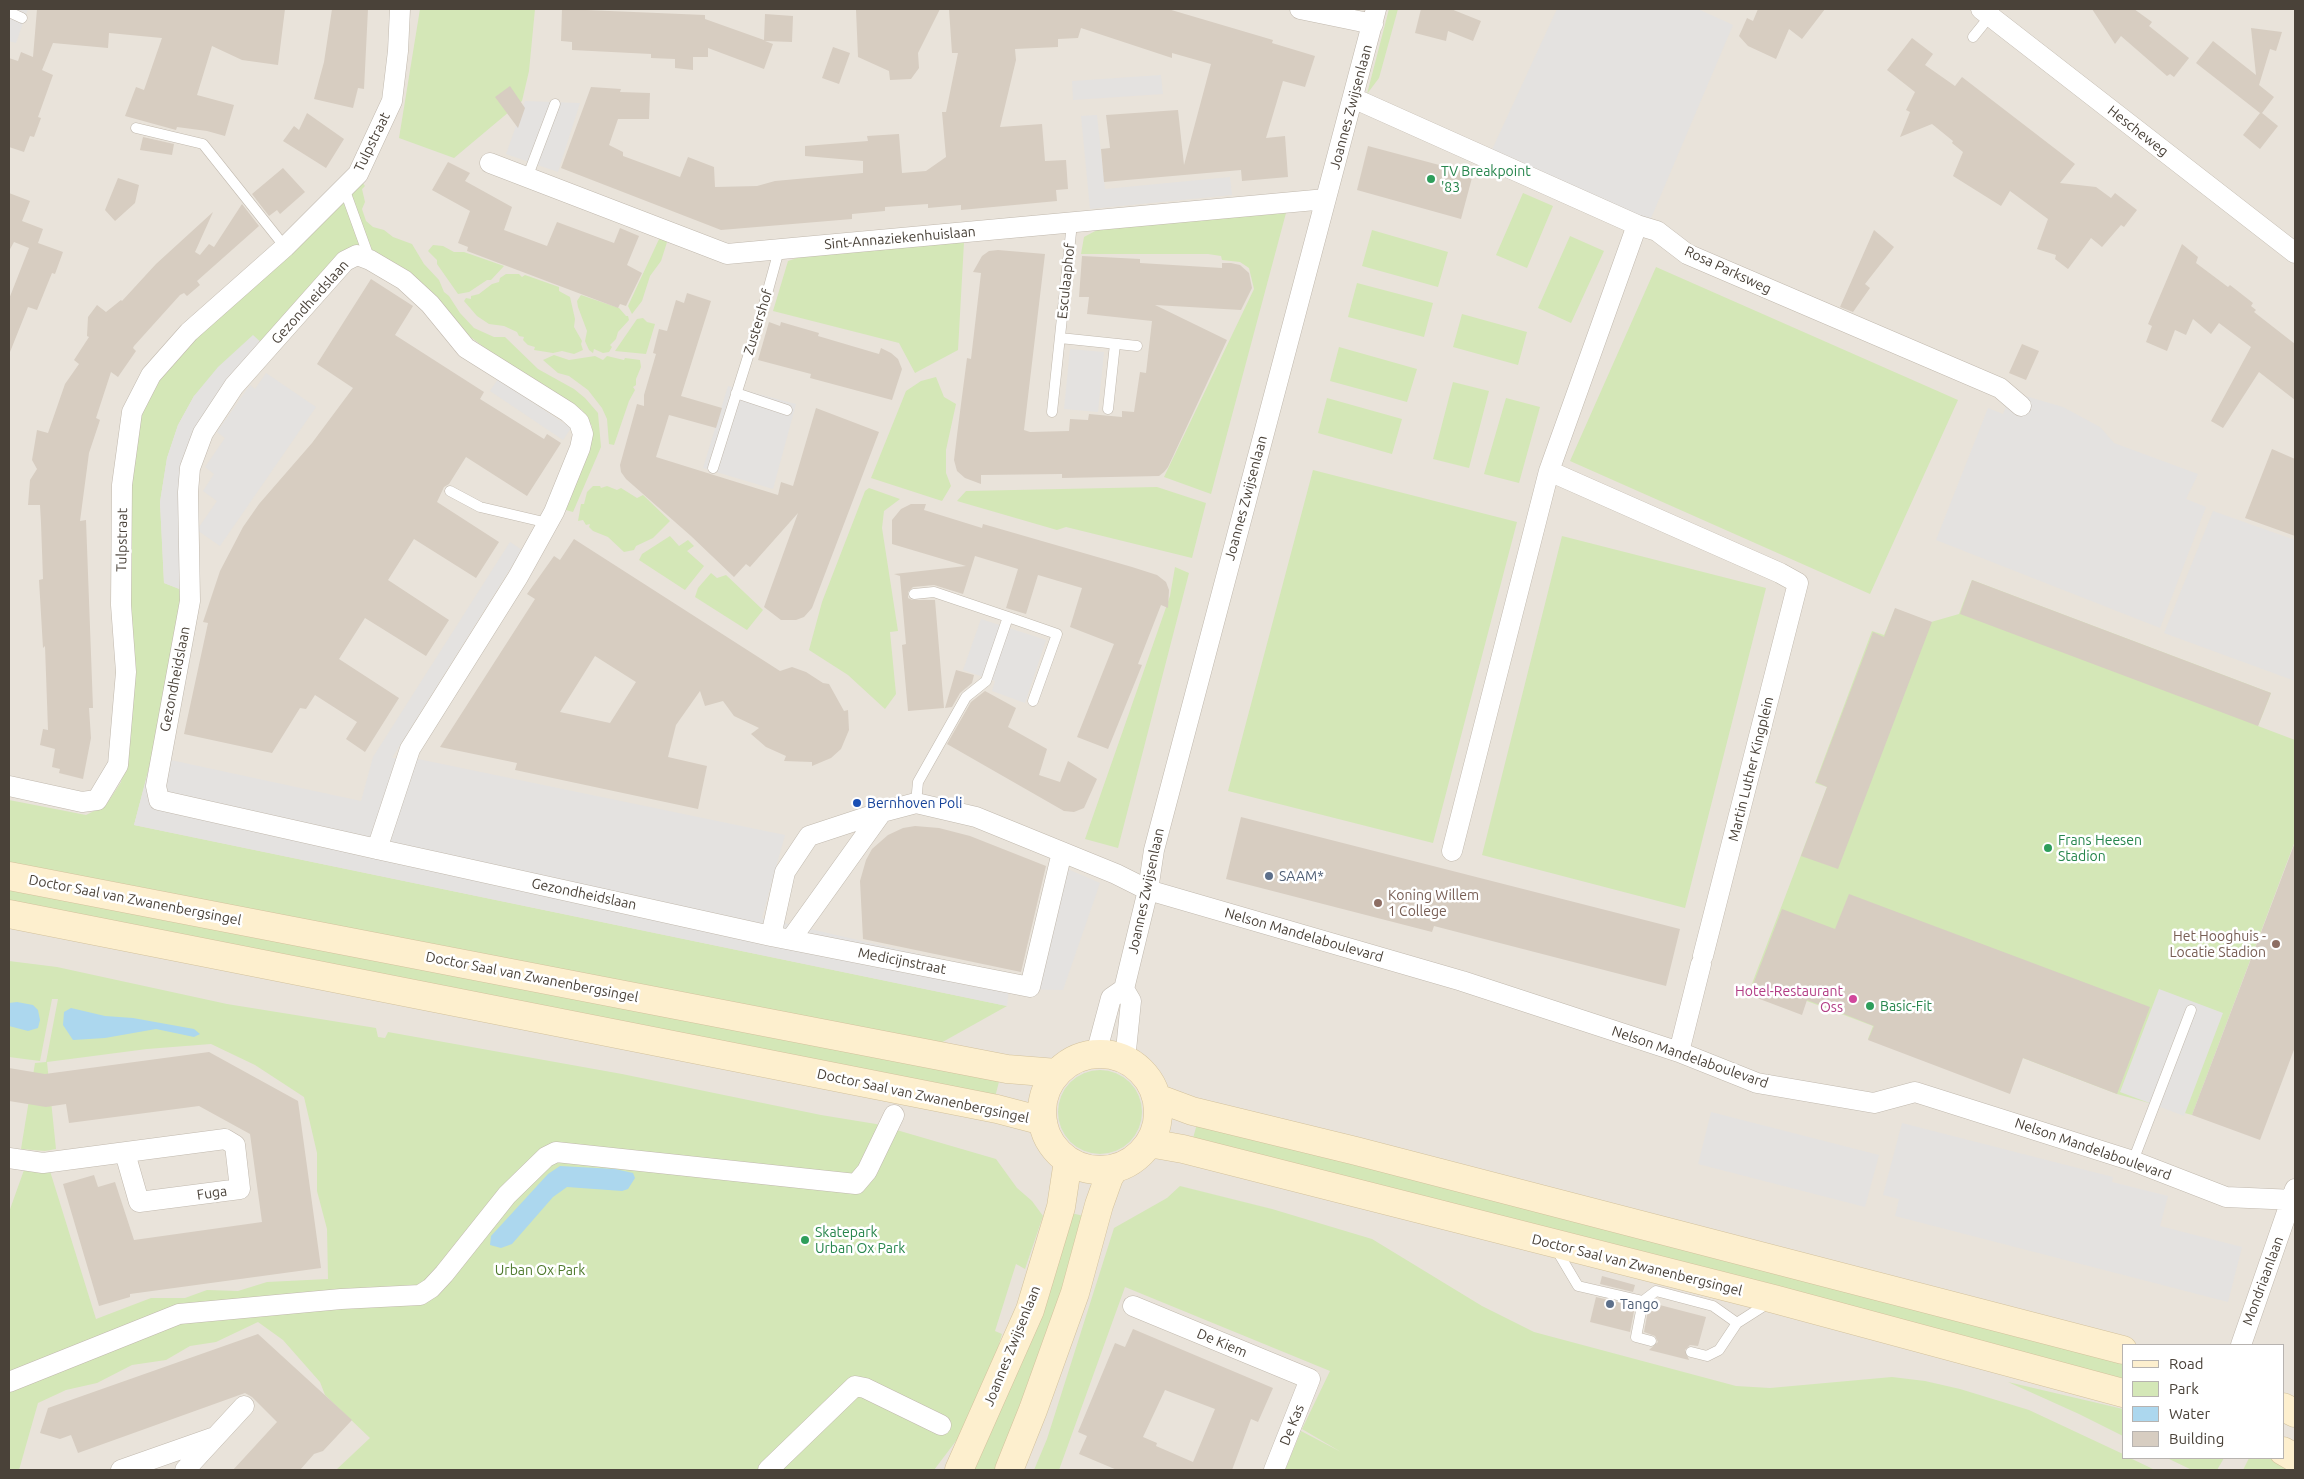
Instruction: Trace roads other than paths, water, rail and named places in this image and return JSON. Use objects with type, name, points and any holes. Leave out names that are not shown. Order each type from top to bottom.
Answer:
[{"type":"main road","name":"Doctor Saal van Zwanenbergsingel","points":[[9,876],[1007,1069],[1057,1073]]},
{"type":"main road","name":"Doctor Saal van Zwanenbergsingel","points":[[9,914],[997,1108],[1042,1121]]},
{"type":"main road","points":[[1096,1054],[1116,1056],[1125,1060],[1145,1076],[1157,1098],[1157,1121],[1149,1143],[1134,1159],[1114,1169],[1090,1170],[1068,1161],[1051,1144],[1042,1121],[1044,1096],[1057,1073],[1075,1060],[1096,1054]]},
{"type":"main road","points":[[1157,1098],[1192,1111],[1366,1153],[2122,1350]]},
{"type":"main road","name":"Doctor Saal van Zwanenbergsingel","points":[[1149,1143],[1183,1149],[1774,1299],[2122,1393]]},
{"type":"main road","name":"Joannes Zwijsenlaan","points":[[959,1470],[1030,1310],[1064,1197],[1068,1161]]},
{"type":"main road","points":[[1009,1470],[1033,1410],[1071,1302],[1099,1205],[1114,1169]]},
{"type":"main road","points":[[2284,1452],[2295,1458]]},
{"type":"street","name":"Tulpstraat","points":[[9,786],[82,802],[97,800],[118,765],[126,672],[121,605],[122,485],[132,412],[151,375],[189,332],[285,247],[358,174],[392,101],[398,51],[400,9]]},
{"type":"street","points":[[1300,9],[1374,16]]},
{"type":"street","name":"Hescheweg","points":[[1989,11],[2295,253]]},
{"type":"street","name":"Joannes Zwijsenlaan","points":[[1096,1054],[1111,998],[1124,990],[1148,890],[1154,850],[1354,98],[1374,16]]},
{"type":"street","name":"Rosa Parksweg","points":[[1354,98],[1637,225],[1657,231],[1687,254],[2000,388],[2021,406]]},
{"type":"street","name":"Sint-Annaziekenhuislaan","points":[[490,163],[724,254],[1326,199]]},
{"type":"street","points":[[1452,851],[1549,471],[1637,225]]},
{"type":"street","name":"Gezondheidslaan","points":[[377,849],[410,749],[518,577],[548,523],[580,448],[583,434],[580,422],[466,348],[430,304],[404,280],[370,260],[357,255],[345,261],[234,386],[202,433],[190,468],[188,492],[190,601],[156,786],[159,800],[377,849],[770,936],[791,939]]},
{"type":"street","name":"Martin Luther Kingplein","points":[[1549,471],[1780,573],[1798,583],[1679,1052]]},
{"type":"street","points":[[770,936],[785,872],[809,836],[916,803],[976,817],[1116,874],[1148,890]]},
{"type":"street","points":[[791,939],[882,812]]},
{"type":"street","name":"Medicijnstraat","points":[[791,939],[1030,987],[1062,852]]},
{"type":"street","name":"Nelson Mandelaboulevard","points":[[1148,890],[1462,981],[1679,1052],[1758,1083],[1874,1103],[1915,1092],[1934,1096],[2133,1161],[2226,1196],[2294,1196]]},
{"type":"street","points":[[1124,990],[1132,1001],[1125,1060]]},
{"type":"street","points":[[9,1382],[179,1314],[341,1299],[420,1295],[431,1288],[444,1274],[507,1195],[546,1157],[556,1152],[856,1184],[867,1171],[894,1114]]},
{"type":"street","name":"Fuga","points":[[9,1158],[44,1163],[125,1152],[225,1139],[235,1145],[240,1189],[139,1202],[125,1152]]},
{"type":"street","name":"Mondriaanlaan","points":[[2241,1344],[2294,1196]]},
{"type":"street","name":"De Kiem","points":[[1134,1306],[1310,1379]]},
{"type":"street","name":"De Kas","points":[[1274,1470],[1310,1379]]},
{"type":"street","points":[[768,1470],[855,1386],[865,1388],[941,1425]]},
{"type":"street","points":[[184,1470],[244,1406]]},
{"type":"street","points":[[121,1470],[215,1437]]},
{"type":"lane","points":[[1973,38],[1989,11]]},
{"type":"lane","points":[[9,12],[22,18]]},
{"type":"lane","points":[[527,178],[555,104]]},
{"type":"lane","points":[[136,128],[203,144],[285,247]]},
{"type":"lane","points":[[344,188],[370,260]]},
{"type":"lane","name":"Esculaaphof","points":[[1052,412],[1072,223]]},
{"type":"lane","name":"Zustershof","points":[[713,468],[762,312],[779,250]]},
{"type":"lane","name":"Esculaaphof","points":[[1060,338],[1137,346]]},
{"type":"lane","points":[[1108,409],[1115,344]]},
{"type":"lane","points":[[736,394],[787,410]]},
{"type":"lane","points":[[450,491],[480,507],[548,523]]},
{"type":"lane","points":[[914,594],[934,592],[1057,634],[1032,701]]},
{"type":"lane","points":[[916,803],[918,782],[966,697],[986,681],[1008,617]]},
{"type":"lane","points":[[2133,1161],[2191,1010]]},
{"type":"lane","points":[[1552,1244],[1578,1286],[1643,1301]]},
{"type":"lane","points":[[1651,1341],[1636,1337],[1643,1301],[1656,1291],[1713,1306],[1737,1323]]},
{"type":"lane","points":[[1691,1352],[1707,1356],[1720,1350],[1737,1323],[1774,1299]]},
{"type":"water","points":[[17,1002],[33,1005],[38,1010],[40,1020],[38,1028],[28,1031],[9,1026],[9,1003]]},
{"type":"water","points":[[71,1008],[105,1016],[133,1018],[194,1029],[200,1034],[194,1037],[156,1029],[105,1038],[73,1040],[63,1025],[64,1012]]},
{"type":"water","points":[[560,1166],[615,1169],[633,1173],[635,1178],[628,1189],[622,1191],[567,1187],[553,1197],[512,1244],[501,1248],[490,1245],[491,1236],[548,1174]]},
{"type":"place","name":"TV Breakpoint '83","points":[[1431,179]]},
{"type":"place","name":"Bernhoven Poli","points":[[857,803]]},
{"type":"place","name":"Frans Heesen Stadion","points":[[2048,848]]},
{"type":"place","name":"SAAM*","points":[[1269,876]]},
{"type":"place","name":"Koning Willem 1 College","points":[[1378,903]]},
{"type":"place","name":"Het Hooghuis - Locatie Stadion","points":[[2276,944]]},
{"type":"place","name":"Hotel-Restaurant Oss","points":[[1853,999]]},
{"type":"place","name":"Basic-Fit","points":[[1870,1006]]},
{"type":"place","name":"Skatepark Urban Ox Park","points":[[805,1240]]},
{"type":"place","name":"Tango","points":[[1610,1304]]},
{"type":"park label","name":"Urban Ox Park","points":[[540,1270]]}]
